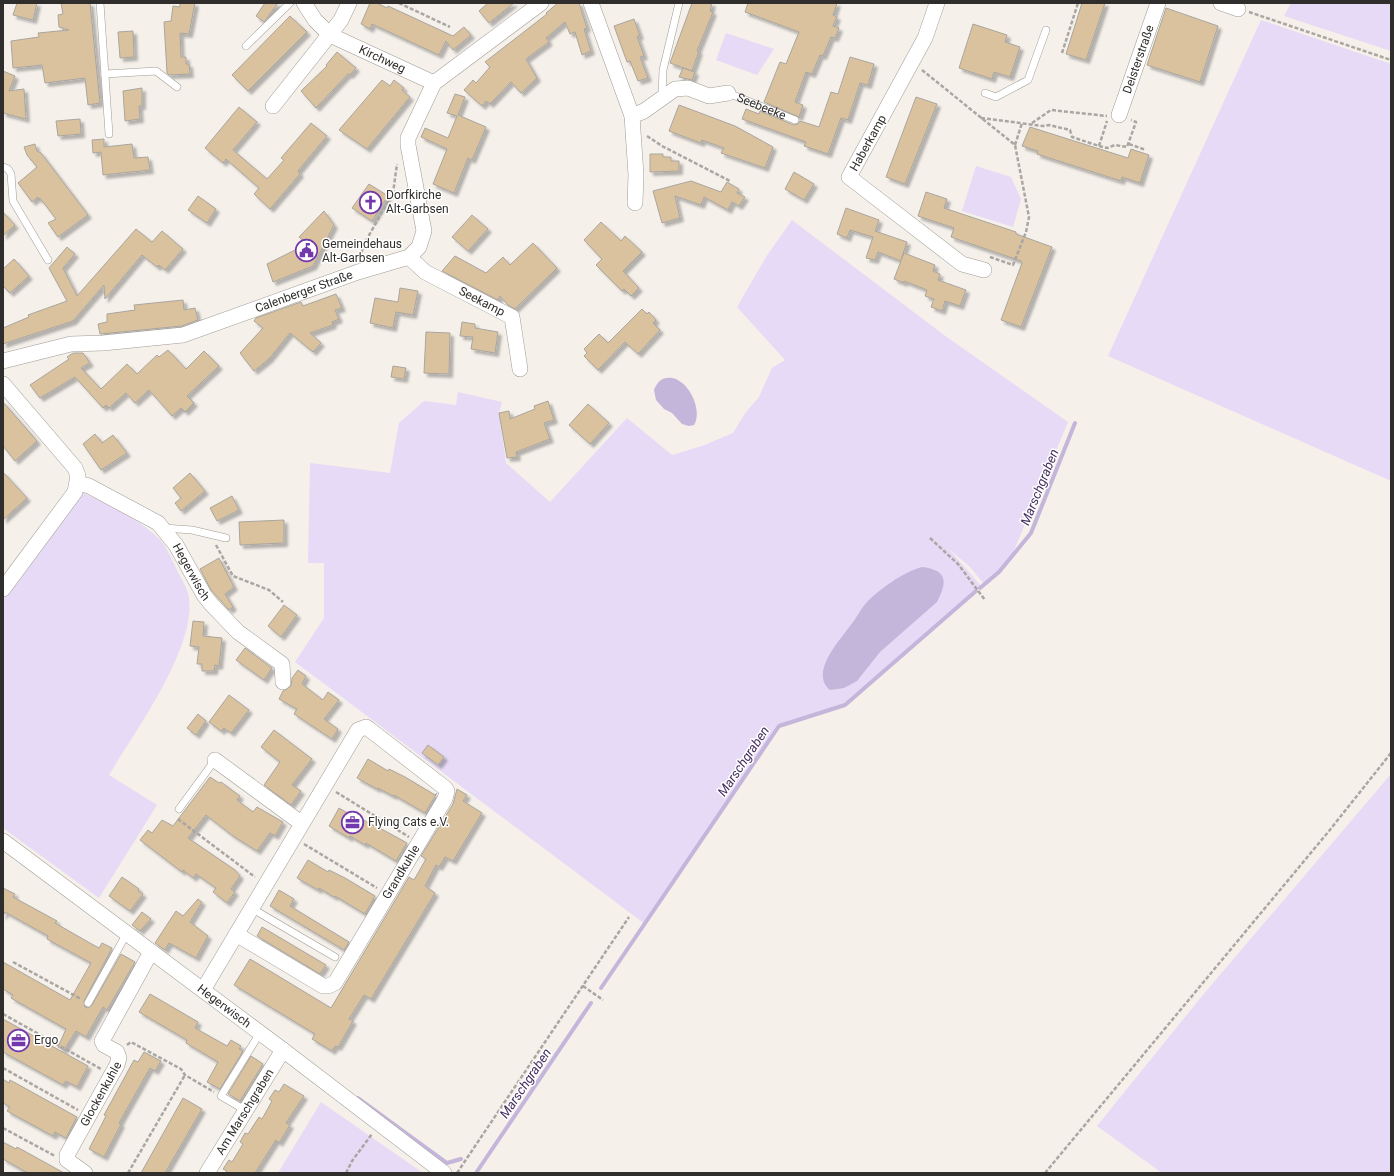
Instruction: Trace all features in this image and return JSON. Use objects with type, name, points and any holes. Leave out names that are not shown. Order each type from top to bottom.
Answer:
[{"type":"street","name":"Kirchweg","points":[[304,3],[315,20],[330,35],[434,83]]},
{"type":"street","points":[[273,106],[330,35],[341,20],[349,3]]},
{"type":"street","points":[[409,257],[419,247],[424,231],[408,138],[434,83],[541,3]]},
{"type":"street","points":[[591,3],[632,122],[636,176],[635,203]]},
{"type":"street","name":"Haberkamp","points":[[937,3],[926,38],[849,177],[962,264],[984,270]]},
{"type":"street","name":"Deisterstraße","points":[[1114,116],[1158,3]]},
{"type":"street","points":[[1221,3],[1238,9]]},
{"type":"street","name":"Seebeeke","points":[[632,122],[675,89],[688,88],[709,96],[728,93]]},
{"type":"street","name":"Calenberger Straße","points":[[3,361],[71,344],[103,343],[183,335],[358,272],[409,257]]},
{"type":"street","name":"Seekamp","points":[[409,257],[425,272],[512,317],[520,369]]},
{"type":"street","points":[[3,384],[75,468],[78,476],[78,483],[75,492],[3,589]]},
{"type":"street","name":"Hegerwisch","points":[[78,483],[89,486],[151,518],[164,528],[176,545],[204,595],[212,605],[238,632],[282,664],[283,682]]},
{"type":"street","name":"Grandkuhle","points":[[203,990],[301,823],[358,730],[366,727],[374,732],[443,785],[447,791],[445,799],[339,978],[332,985],[323,986],[236,934]]},
{"type":"street","points":[[215,760],[301,823]]},
{"type":"street","name":"Hegerwisch","points":[[3,841],[203,990],[444,1173]]},
{"type":"street","name":"Glockenkuhle","points":[[67,1160],[68,1155],[112,1075],[119,1058],[117,1052],[104,1045],[102,1041],[151,952]]},
{"type":"street","name":"Am Marschgraben","points":[[206,1173],[282,1050]]},
{"type":"street","points":[[67,1160],[85,1173]]},
{"type":"lane","points":[[100,3],[109,134]]},
{"type":"lane","points":[[246,46],[290,3]]},
{"type":"lane","points":[[662,99],[663,70],[679,3]]},
{"type":"lane","points":[[985,93],[996,97],[1028,80],[1046,30]]},
{"type":"lane","points":[[105,74],[156,71],[177,87]]},
{"type":"lane","name":"Seebeeke","points":[[728,93],[795,120]]},
{"type":"lane","points":[[3,167],[8,169],[11,174],[13,201],[48,260]]},
{"type":"lane","points":[[164,528],[183,528],[226,538]]},
{"type":"lane","points":[[179,809],[215,760]]},
{"type":"lane","points":[[251,908],[335,957]]},
{"type":"lane","points":[[88,1003],[127,933]]},
{"type":"lane","points":[[245,1110],[221,1096],[260,1033]]},
{"type":"path","points":[[399,3],[450,27]]},
{"type":"path","points":[[1062,53],[1078,3]]},
{"type":"path","points":[[1238,9],[1391,60]]},
{"type":"path","points":[[913,62],[1015,145]]},
{"type":"path","points":[[981,118],[1022,122],[1032,124],[1043,126],[1049,125],[1070,130],[1072,137],[1107,148],[1115,145],[1127,147],[1136,122],[1114,116],[1051,110],[1032,124]]},
{"type":"path","points":[[1099,146],[1114,116]]},
{"type":"path","points":[[632,122],[662,146],[730,182]]},
{"type":"path","points":[[984,270],[988,256],[1013,265],[1026,232],[1029,217],[1015,145],[1022,122]]},
{"type":"path","points":[[1129,144],[1146,150]]},
{"type":"path","points":[[358,272],[364,244],[393,193],[397,162]]},
{"type":"path","points":[[210,534],[233,576],[268,590],[283,602]]},
{"type":"path","points":[[930,538],[958,564],[985,600]]},
{"type":"path","points":[[1045,1173],[1324,837],[1391,753]]},
{"type":"path","points":[[324,785],[419,843]]},
{"type":"path","points":[[179,809],[176,814],[178,819],[266,884]]},
{"type":"path","points":[[293,838],[388,894]]},
{"type":"path","points":[[456,1173],[629,917]]},
{"type":"path","points":[[13,962],[88,1003]]},
{"type":"path","points":[[583,986],[603,1000]]},
{"type":"path","points":[[3,1014],[112,1075]]},
{"type":"path","points":[[117,1052],[131,1042],[181,1069],[184,1075],[221,1096]]},
{"type":"path","points":[[3,1068],[89,1116]]},
{"type":"path","points":[[128,1173],[184,1075]]},
{"type":"path","points":[[346,1173],[352,1161],[380,1124]]},
{"type":"path","points":[[3,1128],[55,1157],[67,1160]]},
{"type":"shaded area","points":[[1291,3],[1391,3],[1391,51],[1284,16]]},
{"type":"shaded area","points":[[1261,20],[1391,64],[1391,481],[1108,356]]},
{"type":"shaded area","points":[[726,33],[774,49],[757,75],[716,60]]},
{"type":"shaded area","points":[[976,166],[1011,177],[1021,199],[1013,227],[962,211]]},
{"type":"shaded area","points":[[792,220],[944,335],[1068,422],[1013,553],[999,572],[984,584],[970,567],[949,549],[981,586],[845,705],[779,726],[645,924],[295,662],[324,618],[324,563],[308,563],[310,463],[390,473],[399,423],[424,401],[456,405],[458,392],[502,402],[499,413],[506,463],[550,502],[627,418],[672,455],[702,446],[733,433],[746,412],[759,397],[772,368],[785,360],[737,307],[766,257]]},
{"type":"shaded area","points":[[672,378],[684,384],[693,397],[697,412],[694,425],[689,426],[682,424],[672,413],[664,409],[656,400],[654,390],[657,384],[663,379]]},
{"type":"shaded area","points":[[82,492],[131,517],[160,540],[168,551],[184,583],[189,598],[189,618],[183,641],[174,665],[148,713],[109,775],[157,805],[99,898],[3,828],[3,593]]},
{"type":"shaded area","points":[[922,567],[936,571],[941,574],[943,578],[943,588],[937,602],[880,652],[857,681],[844,688],[830,690],[824,683],[824,666],[834,648],[864,606],[877,592],[908,572]]},
{"type":"shaded area","points":[[1391,774],[1391,1173],[1162,1173],[1097,1126],[1202,996]]},
{"type":"shaded area","points":[[321,1102],[423,1173],[278,1173]]},
{"type":"building","points":[[17,3],[37,3],[33,20],[13,15]]},
{"type":"building","points":[[61,3],[90,3],[100,103],[88,105],[85,78],[45,83],[42,65],[13,68],[11,41],[39,37],[38,33],[69,30],[59,27],[58,15],[63,14]]},
{"type":"building","points":[[180,3],[195,3],[189,34],[180,33],[181,57],[186,57],[186,64],[189,64],[190,74],[169,75],[167,73],[164,22],[171,21],[173,6],[180,7]]},
{"type":"building","points":[[265,3],[278,3],[264,22],[256,16]]},
{"type":"building","points":[[370,3],[377,3],[387,8],[388,6],[453,36],[464,27],[471,35],[453,50],[446,41],[439,55],[372,24],[370,29],[361,24]]},
{"type":"building","points":[[488,3],[514,3],[489,23],[479,11]]},
{"type":"building","points":[[558,3],[579,3],[587,28],[584,29],[591,51],[582,55],[575,32],[570,34],[565,22],[546,38],[549,42],[526,59],[537,78],[521,93],[511,82],[490,104],[486,101],[482,106],[464,90],[473,80],[476,83],[490,67],[485,62],[547,14],[546,13]]},
{"type":"building","points":[[692,3],[712,3],[710,11],[713,12],[697,51],[699,51],[692,71],[670,63]]},
{"type":"building","points":[[748,3],[837,3],[833,15],[837,17],[833,26],[839,28],[835,38],[831,37],[823,56],[820,55],[812,74],[806,72],[795,102],[803,105],[799,117],[764,102],[780,62],[786,64],[799,32],[745,12]]},
{"type":"building","points":[[1082,3],[1105,3],[1086,60],[1066,54]]},
{"type":"building","points":[[1166,8],[1218,26],[1200,82],[1147,65]]},
{"type":"building","points":[[290,16],[307,32],[248,91],[232,75]]},
{"type":"building","points":[[634,19],[640,36],[637,36],[644,56],[640,57],[648,78],[638,81],[630,61],[627,62],[614,26]]},
{"type":"building","points":[[973,24],[1007,35],[1005,42],[1020,47],[1010,77],[994,72],[992,79],[959,68]]},
{"type":"building","points":[[133,31],[134,57],[120,58],[118,32]]},
{"type":"building","points":[[337,52],[356,68],[350,75],[348,74],[316,108],[301,91],[327,66],[326,65]]},
{"type":"building","points":[[850,57],[874,64],[868,85],[860,83],[848,120],[841,118],[828,154],[804,146],[806,142],[742,119],[746,109],[759,114],[760,111],[794,125],[798,124],[800,121],[819,127],[831,92],[838,94]]},
{"type":"building","points":[[683,68],[695,72],[692,80],[679,77]]},
{"type":"building","points":[[3,71],[15,76],[9,91],[24,89],[26,119],[3,113]]},
{"type":"building","points":[[382,80],[390,86],[394,80],[404,88],[402,90],[410,97],[367,149],[339,130]]},
{"type":"building","points":[[142,88],[142,106],[139,106],[140,119],[125,121],[123,91]]},
{"type":"building","points":[[455,94],[465,97],[458,115],[486,127],[472,160],[468,158],[454,193],[433,184],[447,149],[421,137],[425,128],[448,138],[457,116],[447,113]]},
{"type":"building","points":[[916,97],[937,104],[905,184],[886,177]]},
{"type":"building","points":[[679,105],[735,126],[773,147],[765,168],[721,153],[724,148],[702,140],[701,143],[669,131]]},
{"type":"building","points":[[239,107],[257,122],[233,150],[267,179],[284,160],[281,158],[311,123],[327,136],[298,171],[300,174],[270,209],[254,194],[259,188],[226,159],[223,163],[205,148]]},
{"type":"building","points":[[80,119],[81,134],[58,136],[56,121]]},
{"type":"building","points":[[1030,127],[1128,158],[1131,149],[1149,155],[1140,183],[1122,177],[1121,181],[1037,154],[1038,151],[1022,146]]},
{"type":"building","points":[[104,139],[104,147],[132,144],[134,158],[148,157],[150,170],[103,175],[101,152],[93,153],[92,140]]},
{"type":"building","points":[[35,144],[37,151],[41,153],[88,215],[58,237],[48,223],[56,219],[40,198],[39,200],[38,197],[32,202],[18,183],[37,167],[27,155],[24,147]]},
{"type":"building","points":[[650,154],[663,154],[663,157],[671,157],[671,161],[679,161],[679,171],[650,172]]},
{"type":"building","points":[[794,172],[814,184],[804,200],[785,189]]},
{"type":"building","points":[[691,181],[721,192],[727,182],[739,189],[737,193],[745,197],[739,206],[732,202],[728,210],[704,197],[701,205],[675,196],[680,218],[662,223],[653,191]]},
{"type":"building","name":"Dorfkirche Alt-Garbsen","points":[[369,184],[388,196],[372,221],[352,208]]},
{"type":"building","points":[[926,192],[947,199],[944,208],[1016,232],[1016,234],[1052,247],[1021,327],[1001,320],[1022,263],[1021,261],[951,237],[954,228],[918,216]]},
{"type":"building","points":[[198,196],[216,209],[207,223],[188,210]]},
{"type":"building","points":[[846,208],[879,220],[875,231],[907,242],[901,260],[904,253],[935,265],[933,271],[940,274],[938,280],[966,290],[960,306],[945,301],[942,311],[931,307],[934,299],[925,296],[927,290],[904,281],[904,283],[894,279],[901,261],[878,252],[875,260],[866,258],[873,237],[850,230],[847,238],[837,234]]},
{"type":"building","name":"Gemeindehaus Alt-Garbsen","points":[[324,211],[334,225],[313,266],[273,282],[267,264],[307,244],[299,237]]},
{"type":"building","points":[[3,212],[15,225],[3,236]]},
{"type":"building","points":[[472,215],[488,229],[468,251],[452,237]]},
{"type":"building","points":[[601,222],[621,241],[625,236],[642,252],[623,271],[639,288],[631,296],[624,289],[622,291],[596,265],[602,259],[584,240]]},
{"type":"building","points":[[136,229],[152,242],[162,231],[183,249],[165,270],[159,265],[157,267],[142,255],[105,299],[104,285],[73,321],[3,344],[3,328],[29,317],[28,315],[67,301],[49,268],[67,247],[75,254],[63,268],[77,296]]},
{"type":"building","points":[[533,243],[557,268],[515,309],[508,305],[500,296],[498,300],[442,271],[455,256],[486,273],[503,257],[510,265]]},
{"type":"building","points":[[14,259],[29,276],[10,293],[3,286],[3,269]]},
{"type":"building","points":[[400,288],[418,291],[413,315],[396,312],[393,328],[370,323],[375,298],[398,302]]},
{"type":"building","points":[[336,294],[342,308],[335,310],[339,319],[332,322],[333,325],[310,333],[321,343],[313,352],[290,333],[269,359],[254,371],[240,353],[263,328],[254,321],[256,318],[301,302],[303,306]]},
{"type":"building","points":[[183,300],[184,310],[195,308],[198,320],[182,326],[100,334],[98,324],[107,322],[107,314],[135,310],[134,305]]},
{"type":"building","points":[[642,309],[647,314],[649,312],[656,320],[653,323],[660,330],[638,354],[625,342],[598,370],[584,356],[587,353],[584,349],[599,334],[608,343]]},
{"type":"building","points":[[462,322],[475,324],[475,328],[498,332],[495,353],[471,349],[473,337],[460,336]]},
{"type":"building","points":[[426,332],[450,333],[449,374],[424,373]]},
{"type":"building","points":[[168,350],[186,369],[204,351],[219,366],[187,396],[194,403],[185,412],[181,408],[172,416],[149,390],[135,403],[126,393],[109,408],[106,405],[103,408],[75,377],[40,398],[30,385],[69,359],[67,357],[73,353],[83,353],[90,363],[81,368],[101,389],[127,364],[137,374],[157,355],[159,357]]},
{"type":"building","points":[[393,366],[406,368],[404,379],[391,377]]},
{"type":"building","points":[[548,401],[554,420],[544,423],[550,439],[516,452],[517,457],[507,458],[499,413],[509,411],[510,419],[535,409],[534,406]]},
{"type":"building","points":[[3,402],[37,441],[15,461],[3,446]]},
{"type":"building","points":[[588,404],[609,423],[590,444],[569,425]]},
{"type":"building","points":[[95,434],[102,443],[113,435],[127,453],[101,470],[83,444]]},
{"type":"building","points":[[3,472],[27,498],[3,520]]},
{"type":"building","points":[[190,473],[205,491],[181,511],[175,503],[181,498],[173,488]]},
{"type":"building","points":[[232,496],[239,510],[217,521],[210,508]]},
{"type":"building","points":[[284,520],[284,543],[240,545],[239,522]]},
{"type":"building","points":[[219,558],[234,587],[225,594],[233,607],[229,610],[211,590],[200,569]]},
{"type":"building","points":[[284,605],[297,615],[281,637],[268,626]]},
{"type":"building","points":[[193,621],[204,622],[203,636],[222,638],[219,666],[215,665],[214,671],[202,671],[202,664],[197,664],[199,647],[190,646]]},
{"type":"building","points":[[245,648],[272,668],[264,680],[236,660]]},
{"type":"building","points":[[298,670],[306,676],[302,684],[323,700],[328,692],[339,700],[324,719],[338,729],[332,739],[294,714],[297,709],[279,699],[283,691],[291,686],[292,678]]},
{"type":"building","points":[[229,695],[249,710],[231,733],[224,728],[221,731],[209,722]]},
{"type":"building","points":[[198,714],[206,721],[196,735],[187,728]]},
{"type":"building","points":[[274,730],[312,759],[292,785],[301,791],[291,805],[264,785],[280,762],[261,747]]},
{"type":"building","points":[[428,745],[444,757],[438,765],[422,753]]},
{"type":"building","points":[[368,759],[388,771],[389,769],[405,777],[435,795],[437,793],[425,813],[394,795],[393,796],[378,788],[377,789],[357,778]]},
{"type":"building","points":[[210,777],[219,783],[221,782],[240,796],[237,800],[253,812],[257,807],[283,822],[275,836],[270,833],[257,851],[233,836],[206,815],[188,838],[235,870],[240,876],[231,889],[235,892],[227,903],[213,892],[216,888],[196,874],[193,878],[183,870],[182,872],[140,840],[148,830],[152,833],[162,820],[173,826]]},
{"type":"building","points":[[457,789],[467,795],[463,801],[482,813],[453,861],[445,857],[439,867],[436,865],[425,886],[435,893],[371,999],[364,995],[349,1019],[353,1021],[338,1047],[335,1046],[332,1051],[312,1039],[315,1034],[234,985],[250,959],[331,1008],[409,877],[414,880],[426,859],[421,856],[453,804]]},
{"type":"building","points":[[339,808],[359,820],[360,818],[407,843],[396,861],[366,843],[365,845],[350,836],[349,838],[329,826]]},
{"type":"building","points":[[308,860],[328,872],[329,870],[345,878],[375,896],[365,914],[335,896],[334,897],[319,888],[318,890],[297,878]]},
{"type":"building","points":[[122,877],[139,889],[138,891],[143,894],[130,911],[109,896]]},
{"type":"building","points":[[3,888],[15,894],[13,897],[57,921],[55,923],[88,942],[99,948],[102,943],[112,948],[84,1001],[85,1007],[88,1008],[92,1005],[121,954],[135,962],[107,1010],[103,1007],[86,1037],[76,1031],[64,1050],[58,1047],[66,1029],[11,998],[13,995],[3,989],[3,962],[70,1000],[91,963],[47,939],[48,936],[5,912],[3,916]]},
{"type":"building","points":[[279,890],[294,899],[290,906],[349,942],[344,950],[270,906]]},
{"type":"building","points":[[198,899],[202,902],[190,922],[208,936],[196,958],[169,943],[165,950],[155,943],[176,911],[183,916]]},
{"type":"building","points":[[142,912],[151,919],[140,931],[132,925]]},
{"type":"building","points":[[262,927],[326,965],[320,974],[257,936]]},
{"type":"building","points":[[150,994],[198,1022],[195,1028],[227,1046],[231,1040],[241,1046],[239,1049],[243,1051],[220,1089],[207,1082],[218,1062],[186,1043],[187,1040],[139,1012]]},
{"type":"building","points":[[3,1019],[88,1066],[77,1087],[66,1081],[63,1085],[3,1052]]},
{"type":"building","points":[[144,1052],[161,1061],[155,1071],[150,1068],[119,1123],[121,1124],[104,1157],[89,1149],[106,1116],[104,1115],[134,1060],[138,1062]]},
{"type":"building","points":[[251,1056],[263,1064],[240,1101],[228,1094]]},
{"type":"building","points":[[3,1079],[9,1083],[10,1080],[77,1117],[66,1138],[55,1132],[53,1136],[7,1111],[10,1107],[3,1103]]},
{"type":"building","points":[[284,1084],[304,1096],[286,1123],[290,1125],[279,1143],[276,1140],[255,1173],[225,1173],[227,1171],[223,1169],[229,1160],[232,1162],[243,1144],[240,1142],[245,1133],[248,1134],[259,1117],[262,1119],[272,1101],[269,1099],[275,1090],[279,1092]]},
{"type":"building","points":[[183,1098],[202,1109],[165,1173],[141,1173]]},
{"type":"building","points":[[3,1142],[16,1149],[17,1147],[64,1173],[28,1173],[3,1159]]},
{"type":"waterway","name":"Marschgraben","points":[[980,588],[999,572],[1031,533],[1075,423]]},
{"type":"waterway","name":"Marschgraben","points":[[601,988],[779,726],[845,705],[976,591]]},
{"type":"waterway","name":"Marschgraben","points":[[476,1173],[591,1003]]},
{"type":"waterway","points":[[358,1098],[447,1163],[461,1159]]},
{"type":"place","name":"Dorfkirche Alt-Garbsen","points":[[371,202]]},
{"type":"place","name":"Gemeindehaus Alt-Garbsen","points":[[307,251]]},
{"type":"place","name":"Flying Cats e.V.","points":[[353,822]]},
{"type":"place","name":"Ergo","points":[[19,1040]]}]
